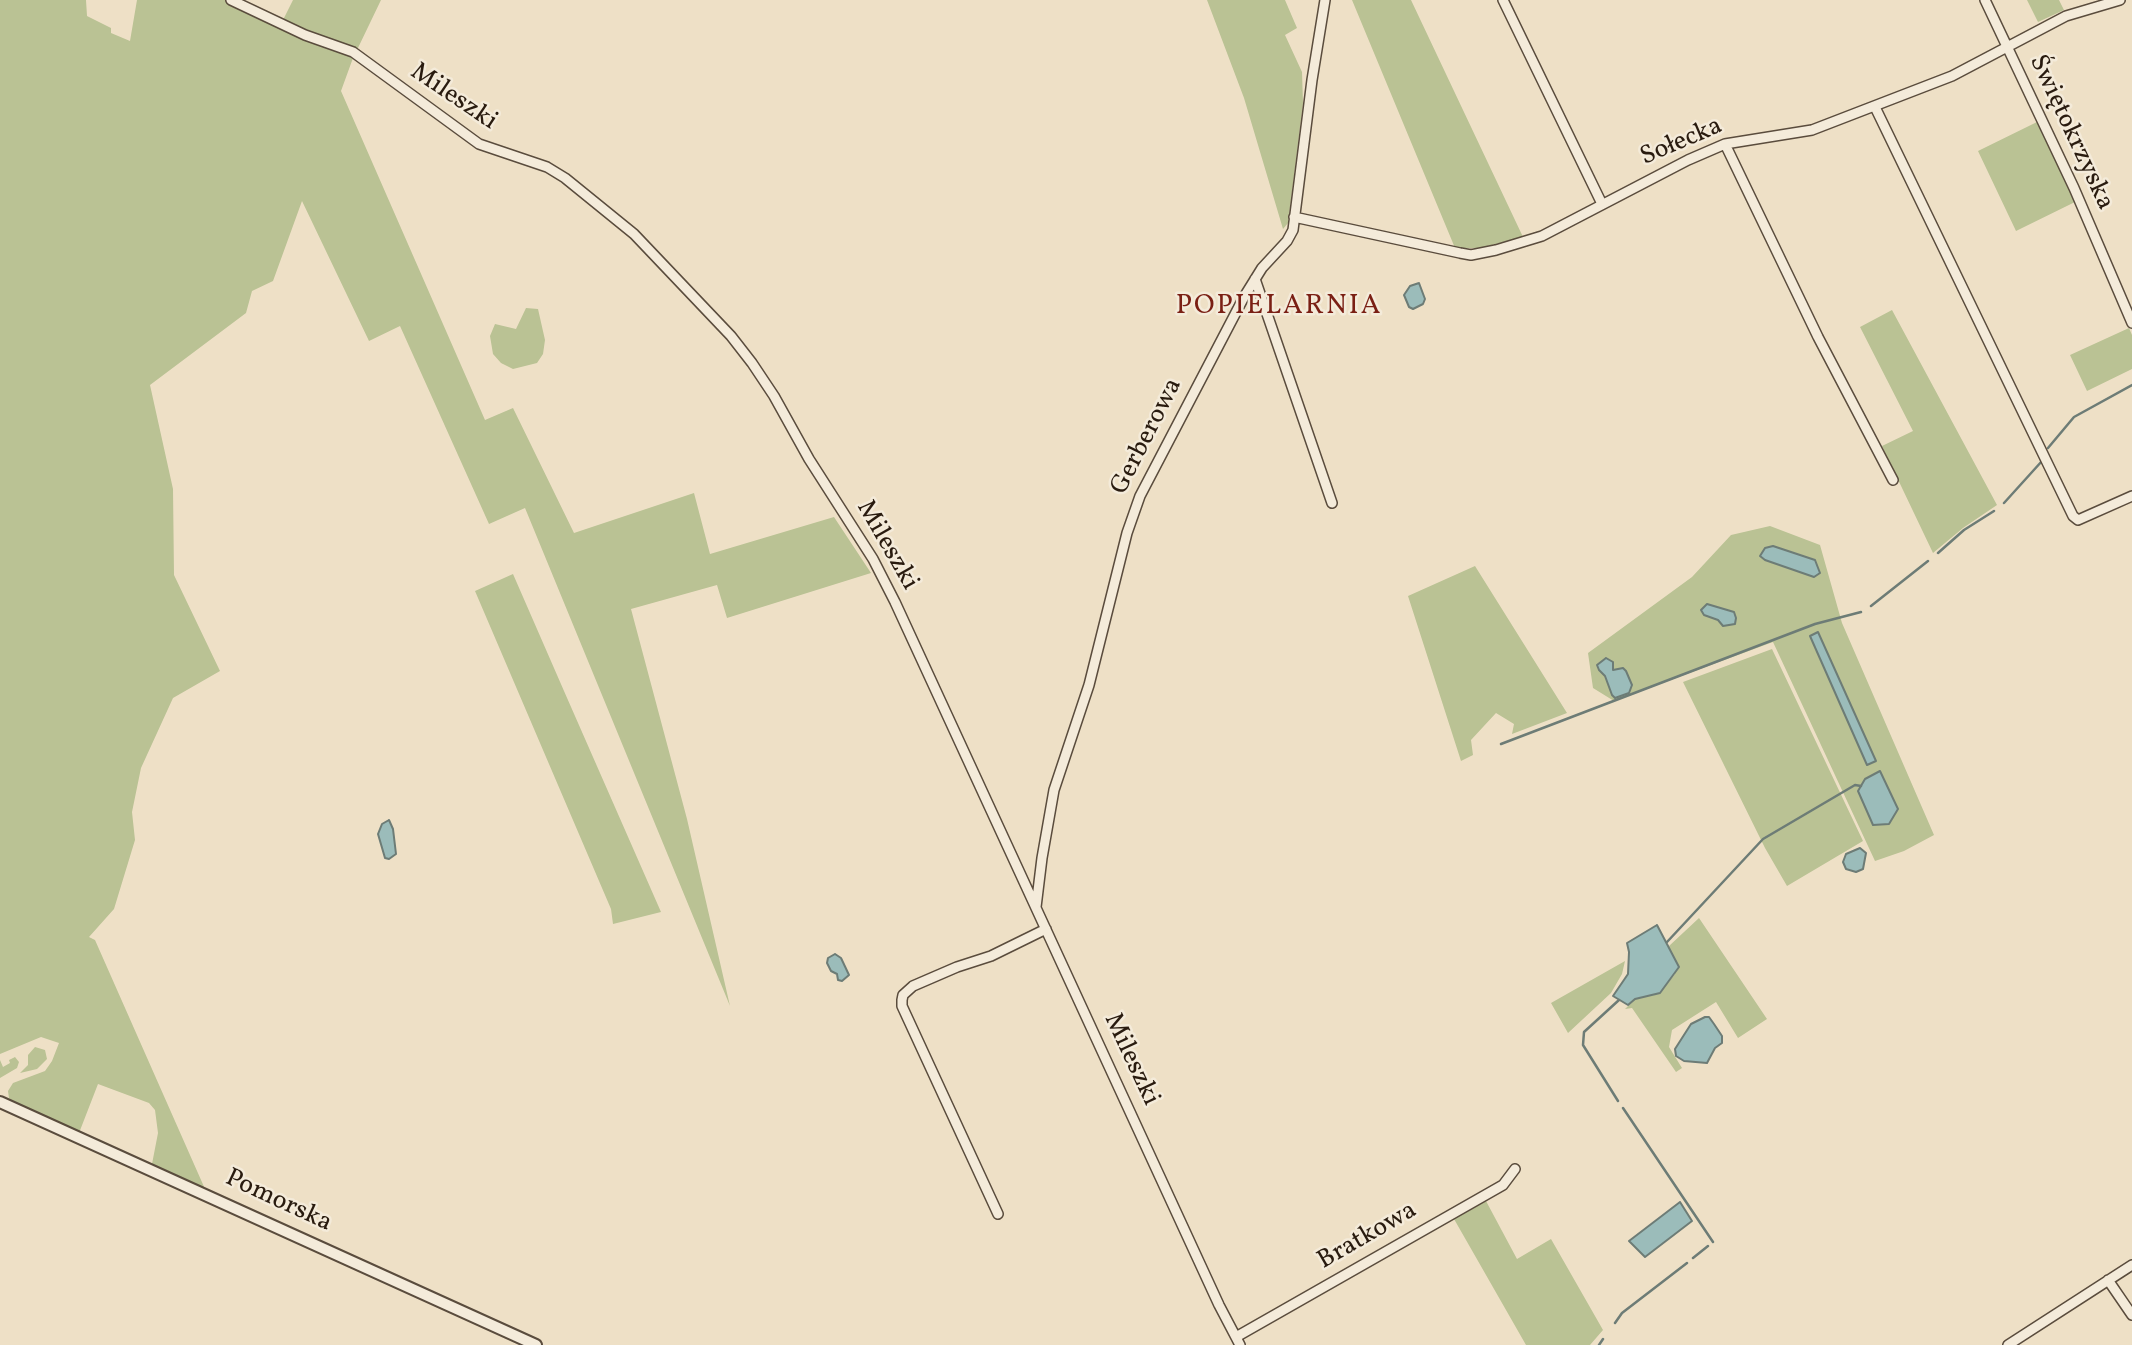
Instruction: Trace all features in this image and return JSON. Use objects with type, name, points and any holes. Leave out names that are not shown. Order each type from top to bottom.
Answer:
[{"type":"street","name":"Mileszki","points":[[231,0],[304,35],[353,52],[480,144],[547,167],[565,178],[634,234],[752,363],[774,396],[809,460],[873,559],[929,673],[1238,1341]]},
{"type":"street","name":"Gerberowa","points":[[1036,908],[1054,790],[1089,685],[1131,520],[1140,496],[1255,279],[1293,230],[1325,0]]},
{"type":"street","points":[[1503,0],[1602,204]]},
{"type":"street","name":"Świętokrzyska","points":[[1985,0],[2074,188],[2132,323]]},
{"type":"street","name":"Sołecka","points":[[1294,217],[1471,255],[1496,250],[1542,236],[1688,160],[1725,144],[1812,130],[1952,76],[2066,16],[2120,0]]},
{"type":"street","points":[[1875,107],[2073,516],[2078,520],[2132,496]]},
{"type":"street","points":[[1725,144],[1812,325],[1893,480]]},
{"type":"street","points":[[1255,279],[1332,503]]},
{"type":"street","points":[[998,1214],[901,1000],[914,986],[990,956],[1046,929]]},
{"type":"street","name":"Pomorska","points":[[0,1102],[536,1345]]},
{"type":"street","name":"Bratkowa","points":[[1238,1341],[1503,1185],[1515,1169]]},
{"type":"street","points":[[2008,1345],[2132,1265]]},
{"type":"street","points":[[2108,1280],[2132,1315]]},
{"type":"green space","points":[[0,0],[86,0],[87,16],[111,28],[111,33],[130,41],[137,0],[230,0],[353,58],[341,91],[485,420],[513,408],[574,533],[694,493],[710,554],[834,517],[871,573],[727,618],[717,585],[631,609],[687,819],[730,1006],[525,508],[489,524],[400,326],[369,341],[302,201],[273,281],[252,291],[246,313],[150,385],[173,489],[174,575],[220,671],[173,698],[141,768],[132,812],[135,840],[114,909],[89,937],[95,940],[205,1189],[152,1164],[158,1133],[155,1110],[149,1103],[98,1084],[79,1133],[12,1102],[9,1098],[8,1091],[13,1083],[45,1071],[59,1043],[41,1037],[0,1054]]},
{"type":"green space","points":[[293,0],[381,0],[357,50],[282,22]]},
{"type":"green space","points":[[1207,0],[1285,0],[1297,28],[1285,35],[1302,72],[1303,103],[1288,223],[1283,229],[1244,98]]},
{"type":"green space","points":[[1352,0],[1411,0],[1523,237],[1480,248],[1455,248]]},
{"type":"green space","points":[[2027,0],[2059,0],[2064,10],[2038,22]]},
{"type":"green space","points":[[2037,122],[2075,202],[2016,231],[1978,151]]},
{"type":"green space","points":[[526,308],[538,309],[545,340],[543,354],[537,363],[513,369],[501,363],[493,354],[490,336],[495,324],[516,329]]},
{"type":"green space","points":[[1892,310],[1997,505],[1933,553],[1882,446],[1913,431],[1860,327]]},
{"type":"green space","points":[[2129,328],[2132,335],[2132,369],[2087,391],[2070,355]]},
{"type":"green space","points":[[1770,526],[1820,545],[1842,623],[1934,835],[1904,851],[1875,861],[1773,642],[1614,701],[1593,688],[1588,653],[1692,577],[1731,535]]},
{"type":"green space","points":[[1475,566],[1567,713],[1512,734],[1514,724],[1496,713],[1471,740],[1473,755],[1461,761],[1408,596]]},
{"type":"green space","points":[[513,574],[661,912],[613,924],[611,909],[475,591]]},
{"type":"green space","points":[[1772,649],[1863,841],[1787,886],[1765,848],[1683,682]]},
{"type":"green space","points":[[1699,918],[1767,1019],[1738,1038],[1716,1002],[1672,1030],[1669,1047],[1682,1068],[1676,1072],[1632,1008],[1625,1009],[1635,999],[1660,993],[1675,974],[1669,946]]},
{"type":"green space","points":[[1625,961],[1622,974],[1611,993],[1568,1033],[1551,1003]]},
{"type":"green space","points":[[35,1047],[45,1050],[47,1059],[37,1069],[20,1073],[28,1065],[28,1055]]},
{"type":"green space","points":[[15,1057],[19,1062],[17,1068],[0,1078],[0,1060],[3,1067]]},
{"type":"green space","points":[[1486,1201],[1517,1259],[1551,1239],[1603,1330],[1590,1345],[1526,1345],[1454,1219]]},
{"type":"water","points":[[1419,283],[1425,299],[1423,304],[1413,309],[1409,307],[1404,295],[1410,286]]},
{"type":"water","points":[[1773,546],[1815,560],[1820,573],[1814,577],[1760,556],[1765,548]]},
{"type":"water","points":[[1707,604],[1734,612],[1735,624],[1723,626],[1718,620],[1704,615],[1701,610]]},
{"type":"water","points":[[1818,632],[1876,761],[1867,765],[1810,636]]},
{"type":"water","points":[[1606,658],[1613,662],[1613,670],[1623,668],[1626,671],[1632,685],[1629,693],[1615,698],[1612,695],[1605,676],[1597,665]]},
{"type":"water","points":[[1880,771],[1898,809],[1889,824],[1873,825],[1858,791],[1865,779]]},
{"type":"water","points":[[389,820],[393,829],[396,854],[389,859],[385,858],[378,834],[382,824]]},
{"type":"water","points":[[1860,848],[1866,853],[1863,869],[1856,872],[1846,869],[1843,862],[1846,854]]},
{"type":"water","points":[[1657,925],[1679,967],[1660,993],[1635,999],[1628,1005],[1613,996],[1628,974],[1627,943]]},
{"type":"water","points":[[835,954],[841,958],[849,975],[842,981],[838,980],[837,974],[831,971],[827,963],[828,958]]},
{"type":"water","points":[[1709,1017],[1722,1036],[1722,1043],[1715,1048],[1707,1063],[1684,1061],[1676,1056],[1675,1049],[1691,1024]]},
{"type":"water","points":[[1680,1202],[1692,1221],[1645,1257],[1629,1241]]},
{"type":"waterway","points":[[2048,448],[2074,417],[2132,385]]},
{"type":"waterway","points":[[2004,503],[2042,461]]},
{"type":"waterway","points":[[1938,553],[1964,530],[1994,511]]},
{"type":"waterway","points":[[1871,606],[1928,561]]},
{"type":"waterway","points":[[1501,744],[1815,624],[1861,612]]},
{"type":"waterway","points":[[1667,942],[1763,839],[1855,785],[1861,786]]},
{"type":"waterway","points":[[1618,1101],[1583,1045],[1584,1032],[1619,1000]]},
{"type":"waterway","points":[[1623,1108],[1713,1242]]},
{"type":"waterway","points":[[1693,1258],[1708,1246]]},
{"type":"waterway","points":[[1615,1323],[1622,1313],[1687,1263]]},
{"type":"waterway","points":[[1599,1345],[1603,1339]]},
{"type":"district","name":"POPIELARNIA","points":[[1279,308]]}]
